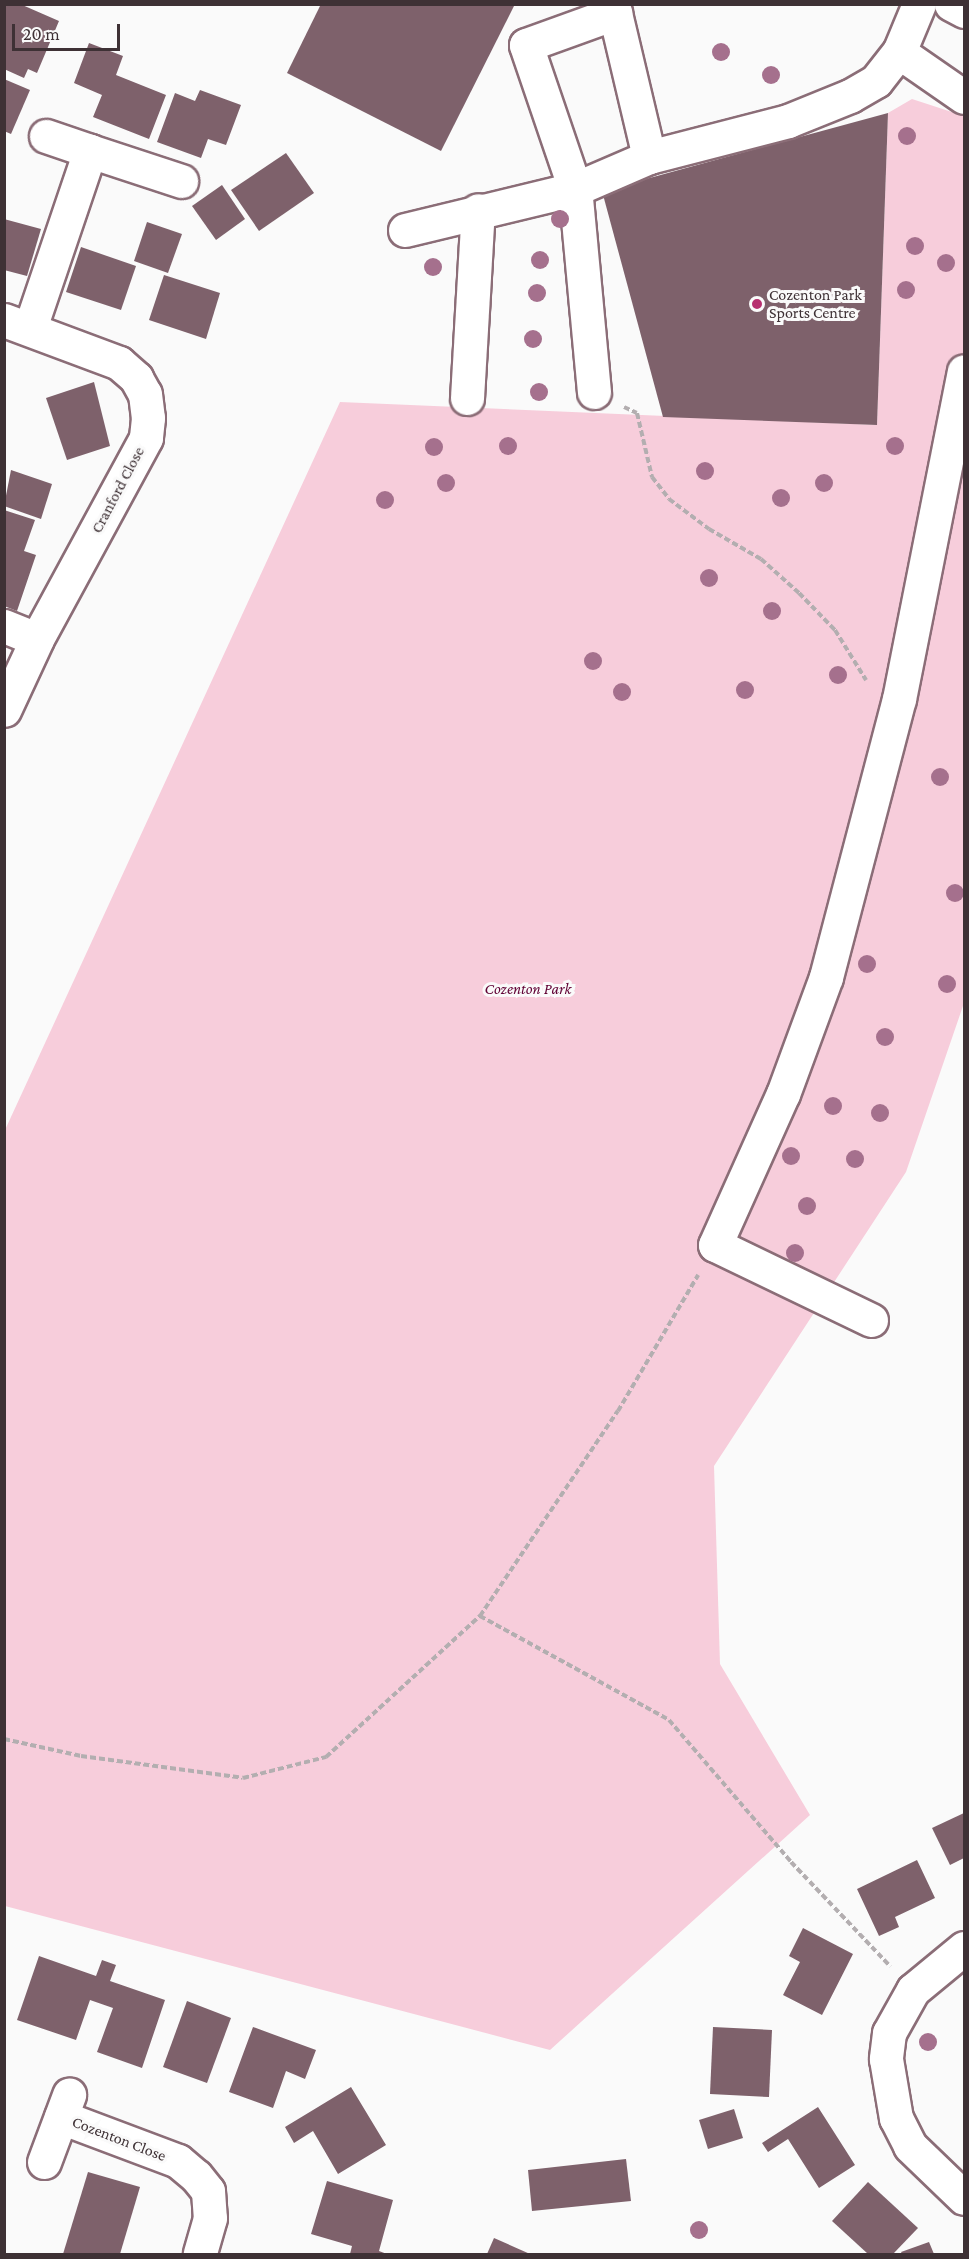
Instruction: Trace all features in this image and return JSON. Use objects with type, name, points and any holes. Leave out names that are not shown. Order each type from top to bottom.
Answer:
[{"type":"street","points":[[405,230],[478,210],[575,189],[650,157],[788,121],[850,96],[876,81],[899,52],[919,4]]},
{"type":"street","points":[[951,4],[964,11]]},
{"type":"street","points":[[594,392],[575,189],[526,45],[614,8],[650,157]]},
{"type":"street","points":[[899,52],[964,97]]},
{"type":"street","points":[[46,136],[181,181]]},
{"type":"street","name":"Cranford Close","points":[[4,710],[37,639],[146,438],[148,418],[145,394],[136,378],[119,363],[17,324],[90,151]]},
{"type":"street","points":[[467,398],[478,210]]},
{"type":"street","points":[[871,1320],[716,1245],[783,1094],[826,977],[893,719],[964,371]]},
{"type":"street","points":[[4,626],[37,639]]},
{"type":"street","points":[[964,1948],[914,1990],[900,2012],[888,2042],[886,2059],[896,2118],[910,2146],[964,2198]]},
{"type":"street","name":"Cozenton Close","points":[[44,2162],[65,2106],[178,2161],[196,2176],[208,2191],[210,2218],[200,2254]]},
{"type":"path","points":[[594,392],[637,413],[652,477],[669,499],[709,529],[761,559],[799,593],[835,630],[893,719]]},
{"type":"path","points":[[4,1739],[81,1756],[243,1778],[326,1757],[480,1616],[618,1411],[716,1245]]},
{"type":"path","points":[[480,1616],[669,1720],[791,1862],[914,1990]]},
{"type":"green space","name":"Cozenton Park","points":[[912,99],[964,116],[964,1003],[906,1172],[714,1466],[720,1664],[810,1815],[550,2050],[5,1906],[5,1130],[340,402],[877,425],[888,113]]},
{"type":"building","points":[[4,4],[20,4],[59,21],[37,73],[28,69],[24,78],[4,69]]},
{"type":"building","points":[[321,4],[515,4],[441,151],[287,73]]},
{"type":"building","points":[[89,43],[123,56],[116,75],[166,95],[149,139],[93,117],[102,95],[74,83]]},
{"type":"building","points":[[4,79],[30,90],[11,134],[4,131]]},
{"type":"building","points":[[200,90],[241,105],[226,145],[208,139],[201,158],[157,142],[175,93],[195,101]]},
{"type":"building","name":"Cozenton Park Sports Centre","points":[[888,113],[877,425],[663,417],[602,191]]},
{"type":"building","points":[[286,153],[314,193],[259,231],[231,190]]},
{"type":"building","points":[[222,185],[245,219],[216,240],[192,206]]},
{"type":"building","points":[[4,219],[41,229],[27,276],[4,270]]},
{"type":"building","points":[[147,222],[182,234],[168,273],[134,261]]},
{"type":"building","points":[[81,247],[136,266],[121,310],[66,292]]},
{"type":"building","points":[[164,275],[220,293],[206,339],[149,320]]},
{"type":"building","points":[[94,382],[110,446],[67,460],[46,398]]},
{"type":"building","points":[[11,470],[52,484],[41,519],[4,506]]},
{"type":"building","points":[[4,510],[35,520],[24,551],[36,555],[17,611],[4,606]]},
{"type":"building","points":[[964,1813],[964,1858],[950,1865],[932,1828]]},
{"type":"building","points":[[917,1860],[935,1898],[895,1917],[899,1927],[879,1936],[857,1889]]},
{"type":"building","points":[[803,1928],[853,1954],[822,2015],[783,1995],[800,1962],[789,1956]]},
{"type":"building","points":[[39,1956],[96,1976],[102,1960],[116,1965],[110,1981],[165,2000],[142,2068],[97,2052],[113,2008],[90,2000],[76,2040],[17,2020]]},
{"type":"building","points":[[187,2001],[231,2018],[207,2083],[163,2067]]},
{"type":"building","points":[[253,2027],[316,2050],[305,2079],[286,2071],[273,2108],[229,2092]]},
{"type":"building","points":[[713,2027],[772,2030],[769,2097],[710,2094]]},
{"type":"building","points":[[351,2087],[386,2145],[338,2174],[313,2131],[294,2143],[285,2127]]},
{"type":"building","points":[[818,2107],[855,2165],[819,2188],[788,2139],[768,2152],[762,2143]]},
{"type":"building","points":[[734,2109],[743,2138],[708,2149],[699,2120]]},
{"type":"building","points":[[626,2159],[631,2201],[532,2211],[528,2170]]},
{"type":"building","points":[[88,2172],[140,2187],[120,2254],[63,2254]]},
{"type":"building","points":[[327,2181],[393,2200],[379,2251],[387,2254],[350,2254],[352,2246],[311,2234]]},
{"type":"building","points":[[868,2182],[918,2228],[893,2254],[868,2254],[832,2221]]},
{"type":"building","points":[[494,2238],[530,2254],[487,2254]]},
{"type":"building","points":[[929,2242],[934,2254],[902,2254],[901,2252]]},
{"type":"place","name":"Cozenton Park Sports Centre","points":[[757,304]]}]
